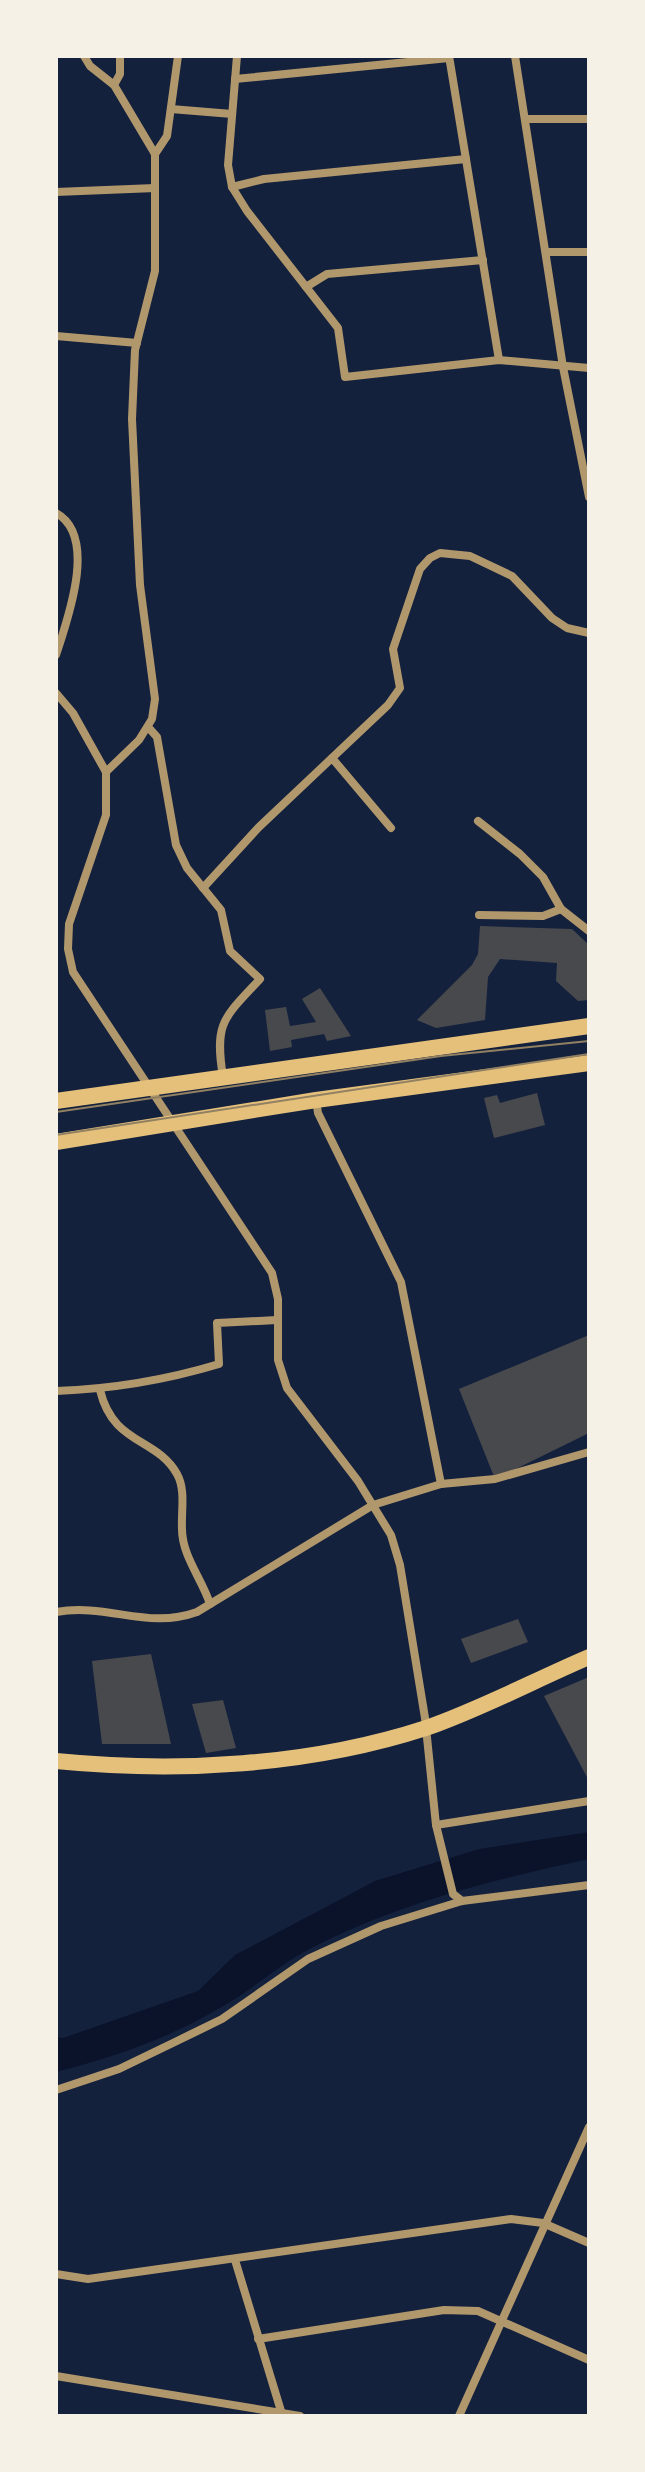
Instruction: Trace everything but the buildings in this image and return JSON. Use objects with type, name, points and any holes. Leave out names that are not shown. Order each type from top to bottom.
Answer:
[{"type":"main road","points":[[56,1101],[589,1026]]},
{"type":"main road","points":[[56,1142],[175,1126],[316,1100],[589,1063]]},
{"type":"main road","points":[[56,1761],[105,1766],[251,1764],[331,1751],[426,1728],[589,1657]]},
{"type":"street","points":[[84,56],[90,66],[114,85],[155,154],[155,271],[137,343],[132,419],[139,570],[155,699],[148,727],[106,772]]},
{"type":"street","points":[[114,85],[120,74],[120,56]]},
{"type":"street","points":[[155,154],[167,136],[178,56]]},
{"type":"street","points":[[237,56],[228,165],[232,187],[338,328],[345,377],[499,360],[589,368]]},
{"type":"street","points":[[515,56],[563,367],[589,497]]},
{"type":"street","points":[[235,79],[449,57],[499,360]]},
{"type":"street","points":[[171,109],[232,114]]},
{"type":"street","points":[[527,119],[589,119]]},
{"type":"street","points":[[232,187],[264,179],[466,159]]},
{"type":"street","points":[[56,192],[155,188]]},
{"type":"street","points":[[546,252],[589,252]]},
{"type":"street","points":[[306,287],[327,274],[483,260]]},
{"type":"street","points":[[56,336],[137,343]]},
{"type":"street","points":[[56,513],[69,521],[76,532],[78,557],[70,613],[56,655]]},
{"type":"street","points":[[203,888],[259,827],[388,705],[400,688],[393,649],[420,569],[430,558],[448,552],[470,556],[512,576],[552,618],[567,628],[589,633]]},
{"type":"street","points":[[56,693],[73,713],[106,772],[106,815],[69,924],[68,949],[73,972],[272,1273],[278,1299],[278,1360],[287,1388],[373,1505],[391,1535],[400,1565],[426,1728],[437,1828],[453,1894],[462,1901]]},
{"type":"street","points":[[148,727],[157,737],[176,845],[187,868],[221,910],[230,951],[260,979],[224,1017],[217,1042],[223,1077]]},
{"type":"street","points":[[332,758],[391,828]]},
{"type":"street","points":[[478,821],[543,877],[561,909],[589,931]]},
{"type":"street","points":[[479,915],[543,916],[561,909]]},
{"type":"street","points":[[316,1100],[318,1113],[361,1193],[401,1282],[441,1484]]},
{"type":"street","points":[[56,1391],[100,1390],[219,1364],[217,1323],[277,1320]]},
{"type":"street","points":[[100,1390],[104,1408],[118,1427],[168,1462],[179,1477],[186,1551],[204,1584],[210,1604]]},
{"type":"street","points":[[56,1612],[80,1608],[109,1610],[151,1620],[174,1621],[210,1604],[373,1505],[441,1484],[495,1479],[589,1452]]},
{"type":"street","points":[[437,1828],[589,1801]]},
{"type":"street","points":[[56,2090],[119,2069],[211,2024],[308,1959],[381,1926],[462,1901],[589,1885]]},
{"type":"street","points":[[459,2416],[543,2223],[589,2127]]},
{"type":"street","points":[[56,2274],[88,2279],[511,2219],[543,2223],[589,2243]]},
{"type":"street","points":[[235,2260],[281,2411]]},
{"type":"street","points":[[258,2339],[444,2310],[478,2311],[589,2360]]},
{"type":"street","points":[[56,2376],[300,2416]]},
{"type":"water","points":[[589,1832],[589,1859],[444,1895],[374,1920],[306,1951],[235,1999],[185,2027],[122,2053],[56,2072],[56,2037],[63,2038],[198,1991],[235,1955],[375,1881],[479,1849]]},
{"type":"tram line","points":[[56,1112],[441,1056],[589,1041]]},
{"type":"tram line","points":[[56,1135],[589,1054]]}]
